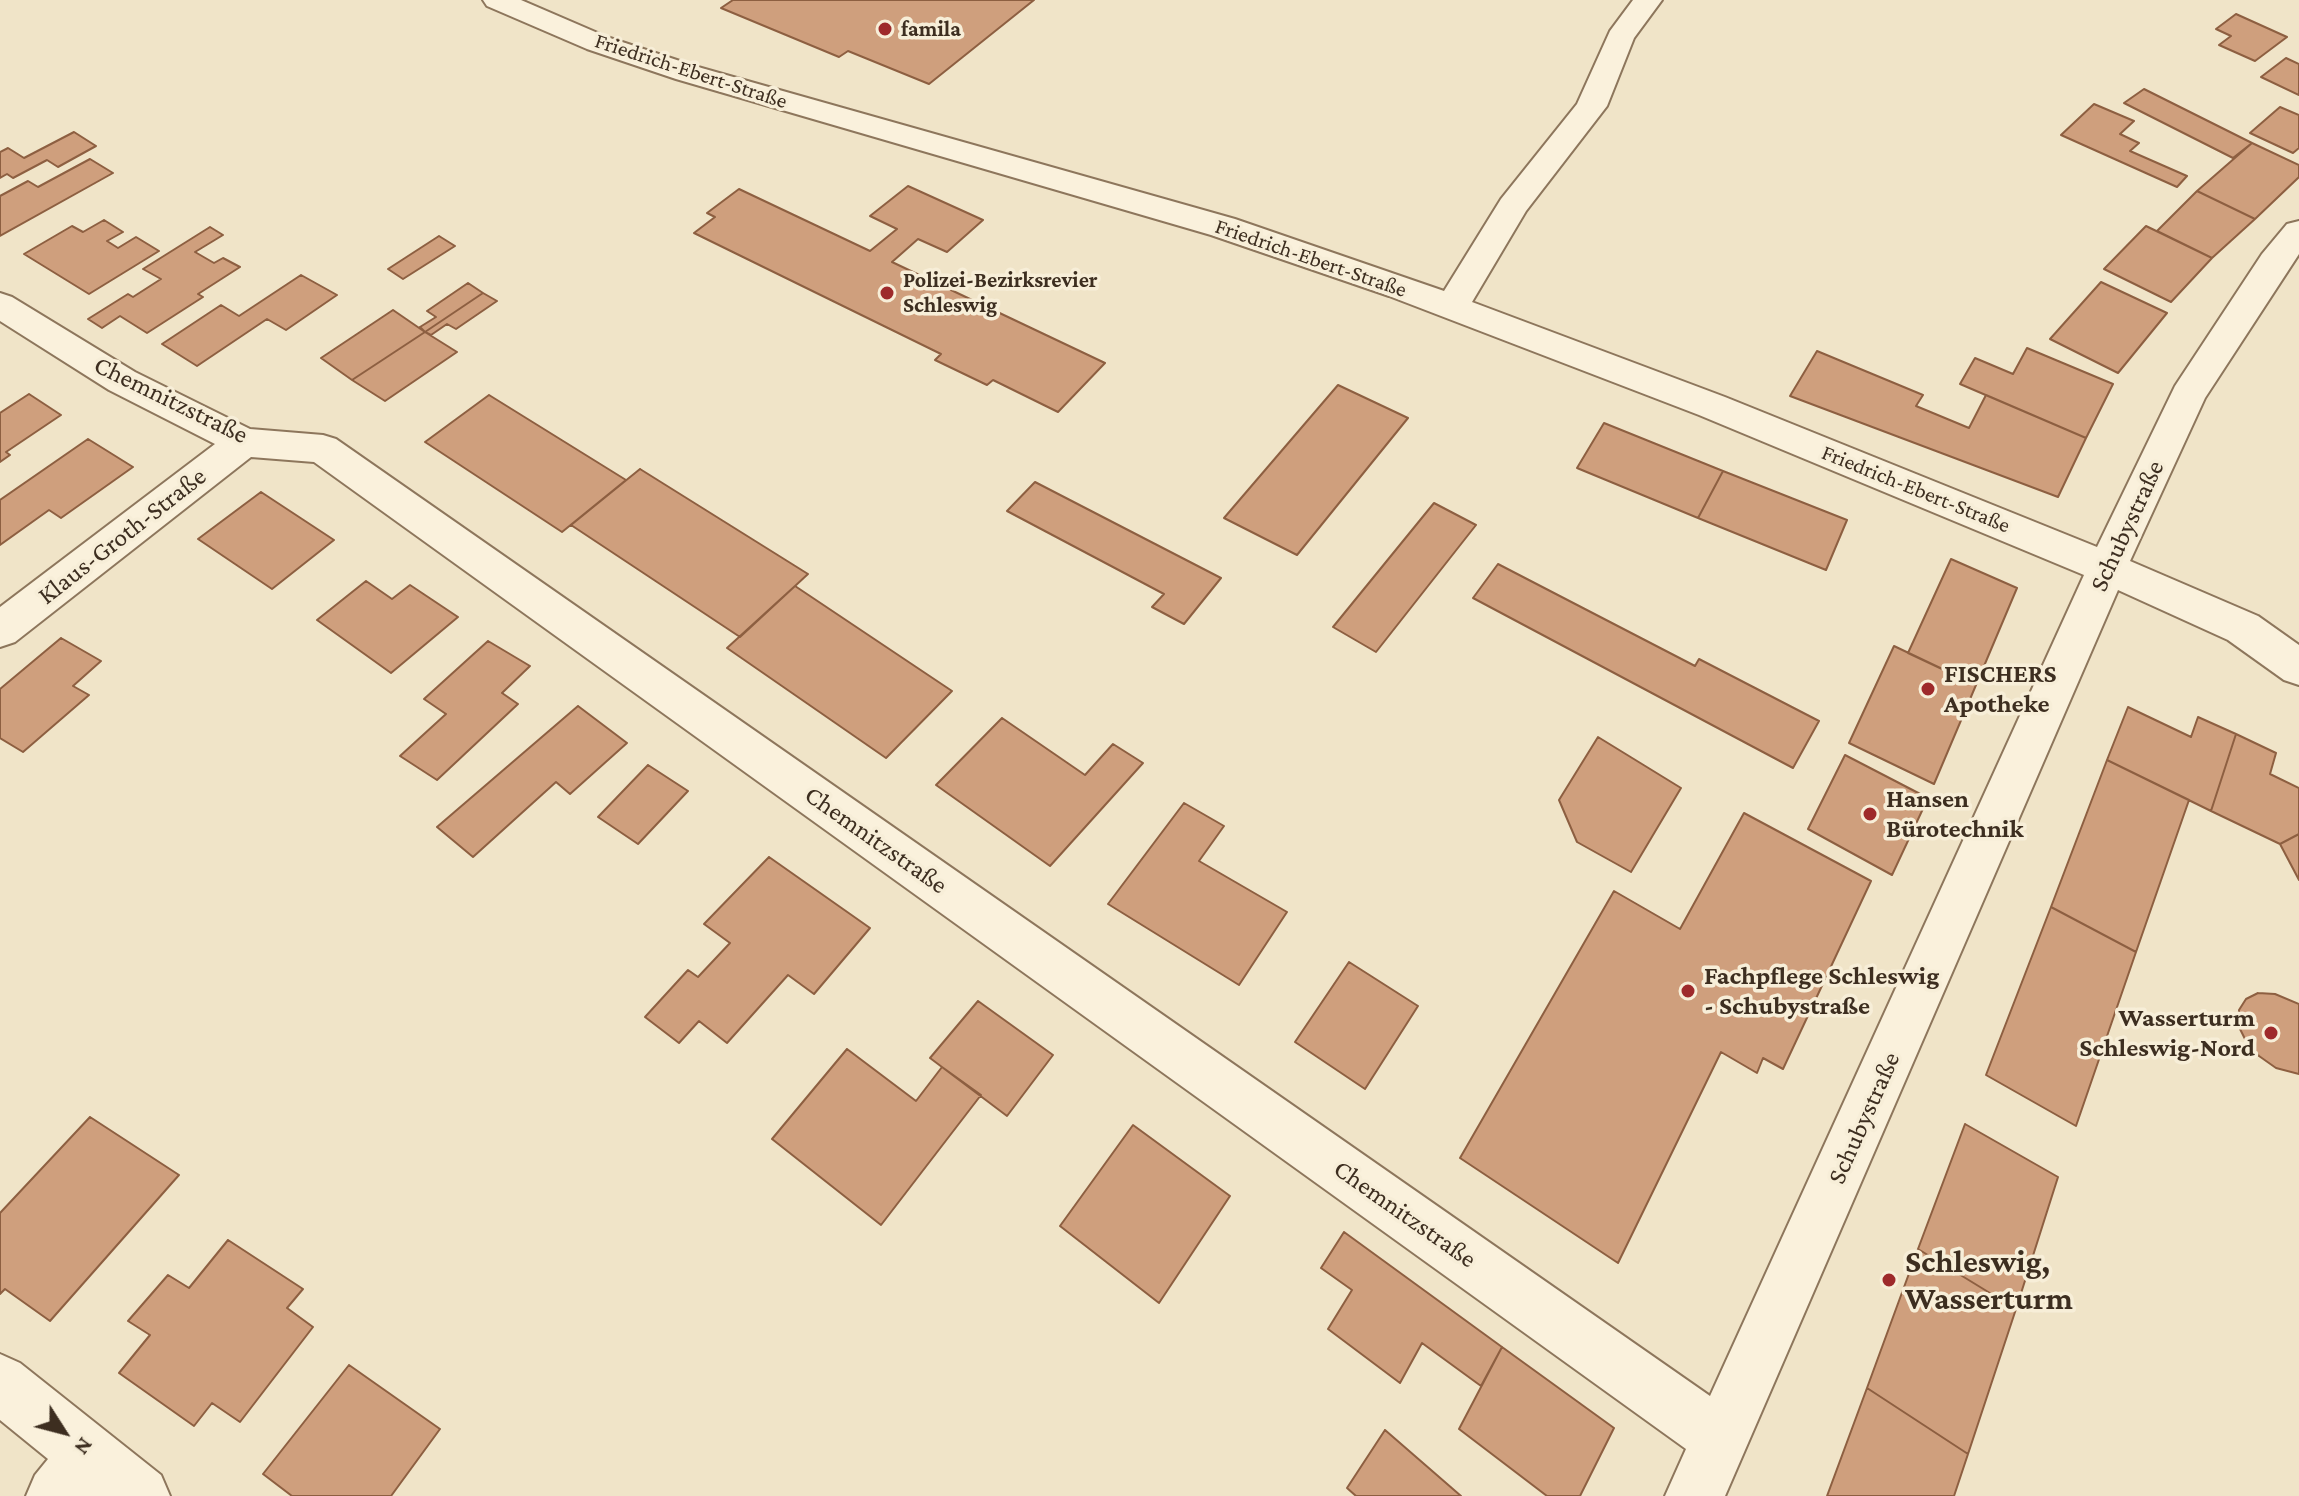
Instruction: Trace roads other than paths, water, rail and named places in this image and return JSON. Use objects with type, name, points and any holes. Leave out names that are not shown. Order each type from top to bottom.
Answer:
[{"type":"street","name":"Friedrich-Ebert-Straße","points":[[497,0],[597,43],[687,73],[1223,227],[1451,308],[1727,412],[2107,568],[2243,628],[2299,668]]},
{"type":"street","points":[[1451,308],[1513,206],[1592,106],[1620,37],[1648,0]]},
{"type":"street","name":"Schubystraße","points":[[1695,1496],[2107,568],[2188,395],[2274,262],[2299,232]]},
{"type":"street","name":"Chemnitzstraße","points":[[0,305],[122,381],[244,442],[323,449],[1722,1439]]},
{"type":"street","name":"Klaus-Groth-Straße","points":[[0,630],[244,442]]},
{"type":"street","points":[[0,1383],[72,1475],[140,1496]]},
{"type":"place","name":"famila","points":[[885,29]]},
{"type":"place","name":"Polizei-Bezirksrevier Schleswig","points":[[887,293]]},
{"type":"place","name":"FISCHERS Apotheke","points":[[1928,689]]},
{"type":"place","name":"Hansen Bürotechnik","points":[[1870,814]]},
{"type":"place","name":"Fachpflege Schleswig - Schubystraße","points":[[1688,991]]},
{"type":"place","name":"Wasserturm Schleswig-Nord","points":[[2271,1033]]},
{"type":"place","name":"Schleswig, Wasserturm","points":[[1889,1280]]}]
